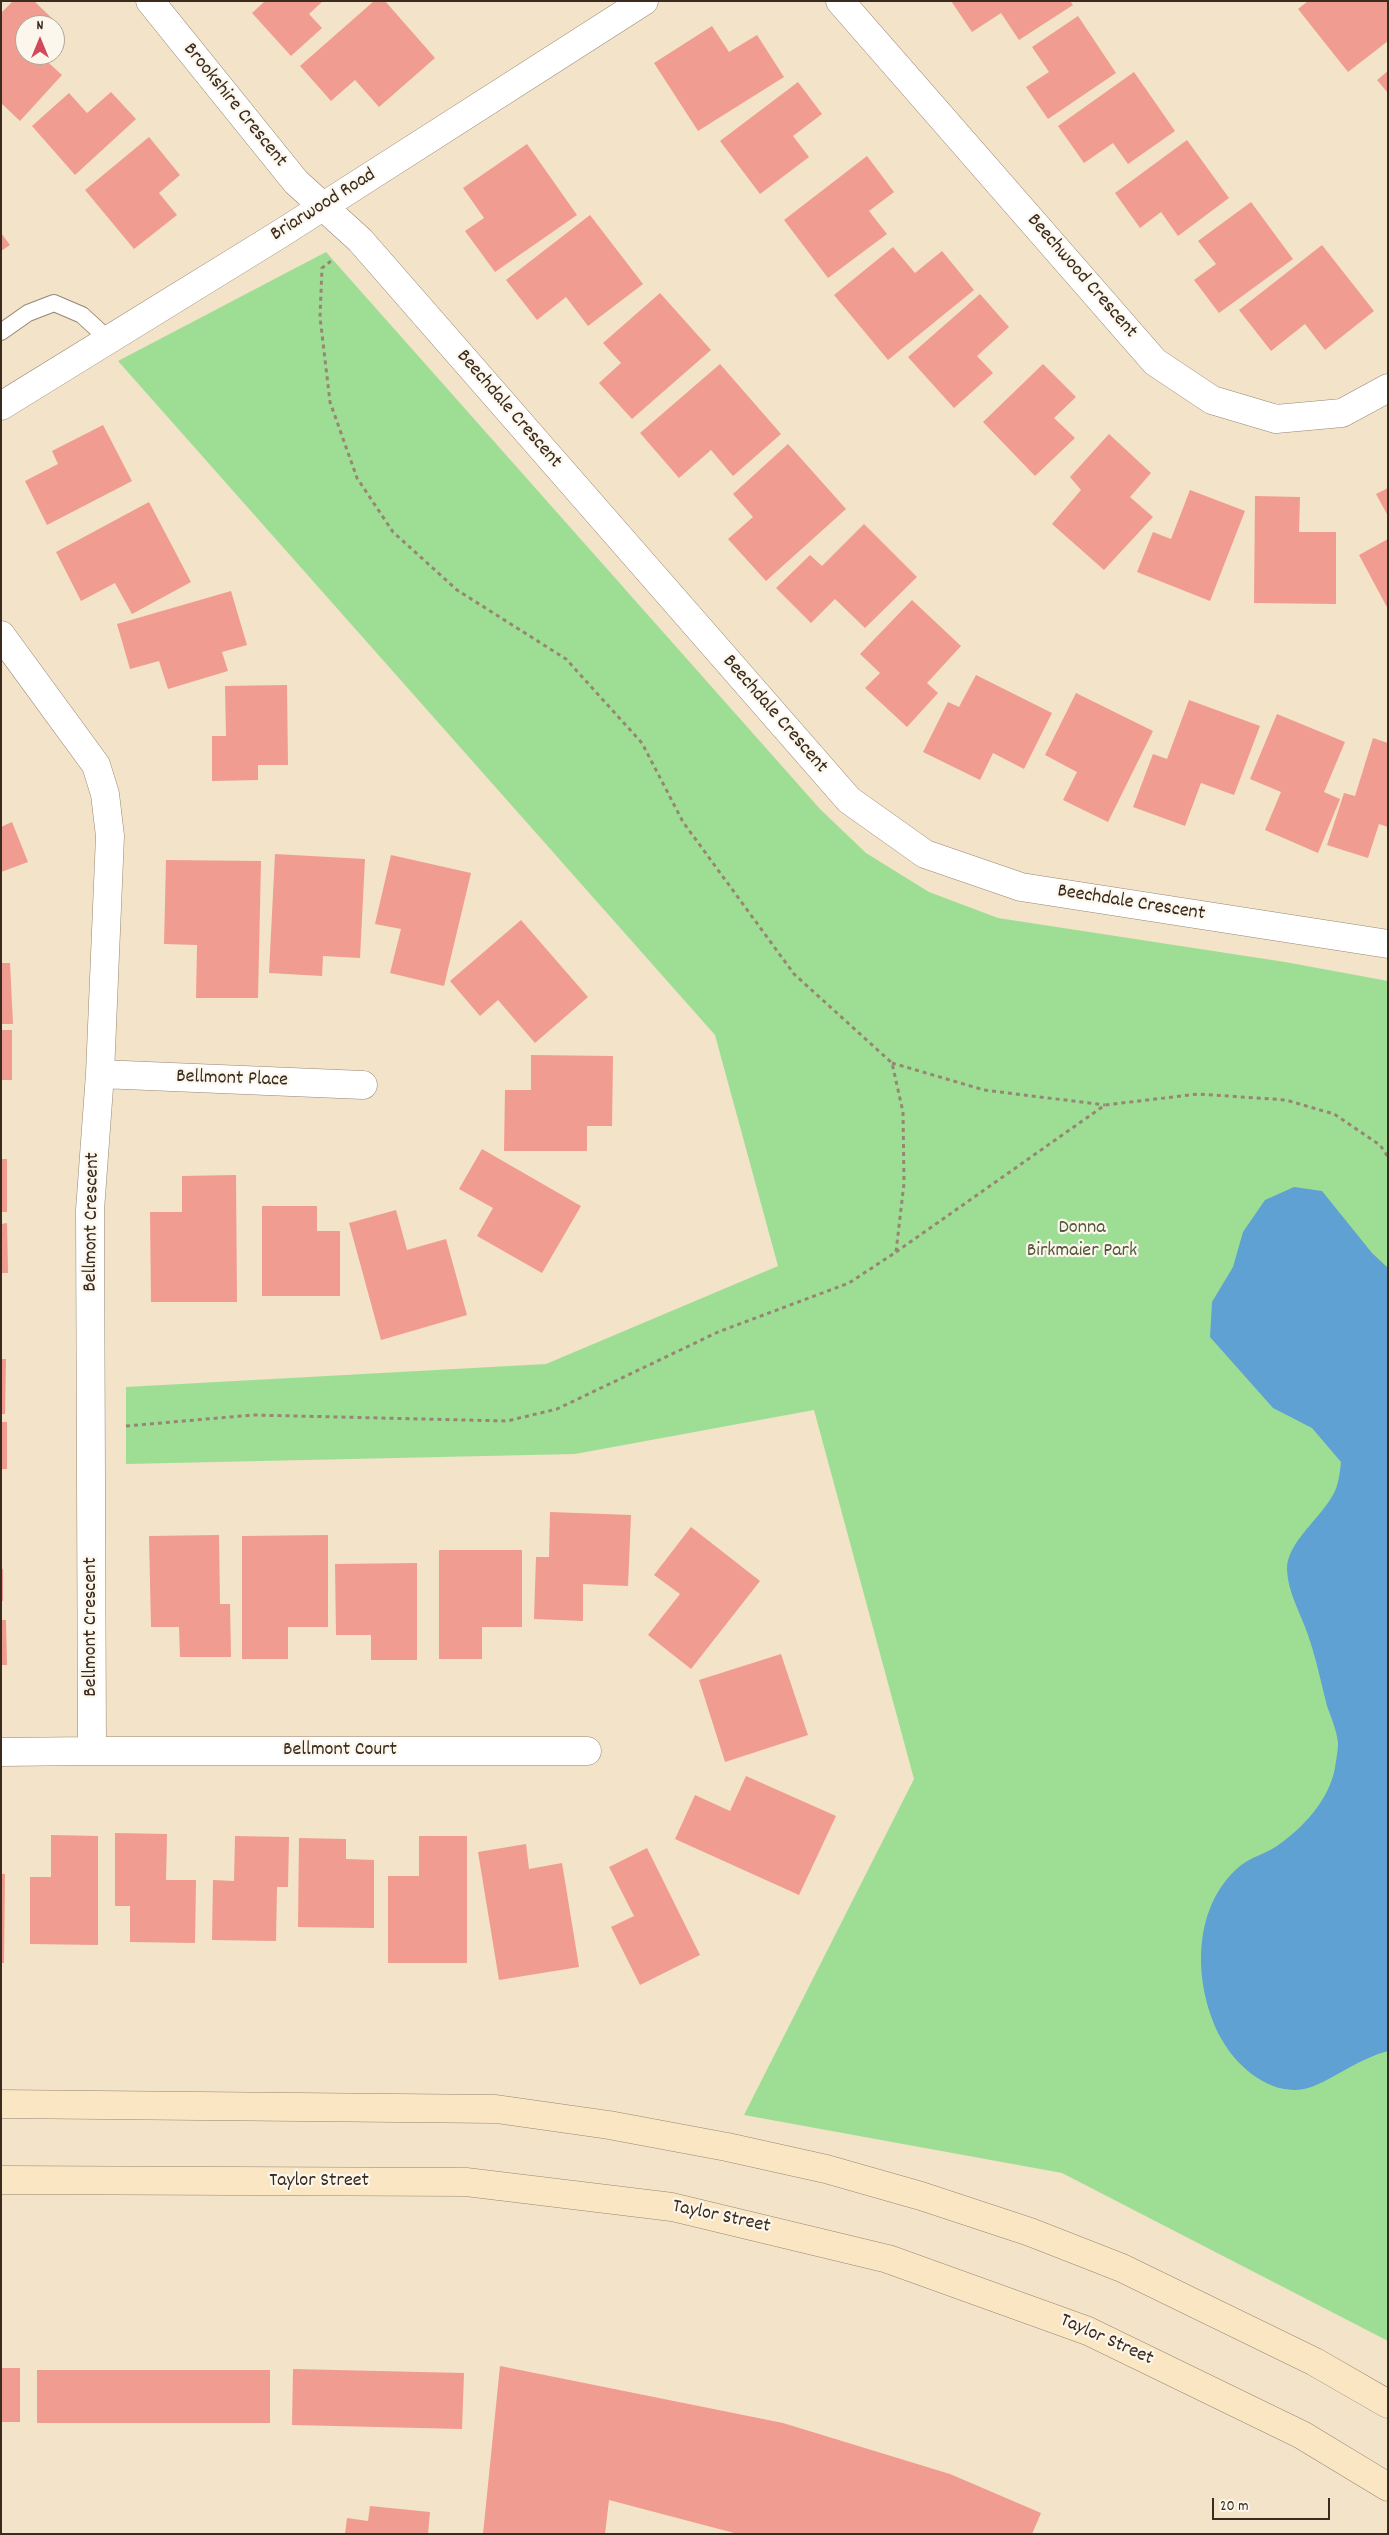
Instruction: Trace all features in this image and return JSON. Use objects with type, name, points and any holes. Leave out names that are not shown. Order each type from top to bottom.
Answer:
[{"type":"main road","points":[[1,2104],[496,2109],[609,2125],[726,2147],[826,2169],[921,2196],[1039,2235],[1122,2268],[1315,2362],[1388,2404]]},
{"type":"main road","name":"Taylor Street","points":[[1,2180],[466,2182],[672,2207],[888,2259],[1088,2331],[1302,2435],[1388,2486]]},
{"type":"street","name":"Brookshire Crescent","points":[[150,1],[296,182],[324,206]]},
{"type":"street","name":"Briarwood Road","points":[[1,406],[324,206],[644,1]]},
{"type":"street","name":"Beechwood Crescent","points":[[840,1],[1155,362],[1212,400],[1276,419],[1342,413],[1388,388]]},
{"type":"street","name":"Beechdale Crescent","points":[[324,206],[360,240],[849,800],[925,854],[1021,887],[1388,944]]},
{"type":"street","name":"Bellmont Crescent","points":[[1,635],[96,765],[105,794],[110,836],[100,1074],[90,1210],[92,1751]]},
{"type":"street","name":"Bellmont Place","points":[[100,1074],[363,1085]]},
{"type":"street","name":"Bellmont Court","points":[[92,1751],[587,1751]]},
{"type":"street","points":[[1,1752],[92,1751]]},
{"type":"lane","points":[[1,332],[28,313],[54,302],[82,315],[108,339]]},
{"type":"path","points":[[360,240],[322,268],[320,317],[330,402],[357,478],[394,532],[456,590],[566,659],[642,743],[683,822],[794,974],[892,1063],[984,1090],[1105,1105],[1198,1094],[1286,1100],[1334,1114],[1380,1145],[1388,1157]]},
{"type":"path","points":[[892,1063],[903,1112],[904,1174],[896,1252]]},
{"type":"path","points":[[123,1426],[253,1415],[508,1421],[557,1409],[718,1332],[849,1282],[896,1252],[1105,1105]]},
{"type":"green space","name":"Donna Birkmaier Park","points":[[326,252],[820,809],[866,853],[929,892],[998,918],[1285,962],[1388,981],[1388,2341],[1062,2173],[744,2115],[914,1779],[814,1410],[575,1454],[126,1464],[126,1387],[546,1364],[778,1266],[715,1035],[118,361]]},
{"type":"water","points":[[1294,1187],[1322,1191],[1372,1253],[1388,1268],[1388,2051],[1369,2058],[1314,2086],[1300,2090],[1273,2086],[1260,2080],[1238,2062],[1229,2051],[1212,2019],[1202,1973],[1201,1949],[1205,1926],[1212,1904],[1224,1883],[1240,1866],[1287,1839],[1314,1812],[1332,1780],[1337,1753],[1338,1743],[1335,1729],[1311,1644],[1290,1587],[1287,1570],[1292,1550],[1335,1491],[1341,1462],[1312,1428],[1273,1408],[1210,1337],[1212,1302],[1233,1267],[1243,1232],[1265,1200]]},
{"type":"building","points":[[13,1],[34,1],[49,15],[15,15],[15,65],[51,65],[62,75],[20,121],[1,103],[1,13]]},
{"type":"building","points":[[265,1],[323,1],[309,14],[322,28],[291,56],[252,13]]},
{"type":"building","points":[[374,1],[385,1],[435,58],[379,107],[355,80],[331,101],[300,66]]},
{"type":"building","points":[[951,1],[1070,1],[1073,5],[1019,40],[1001,13],[972,32]]},
{"type":"building","points":[[1308,1],[1388,1],[1388,41],[1348,72],[1298,9]]},
{"type":"building","points":[[1078,16],[1116,73],[1048,119],[1026,87],[1049,72],[1032,47]]},
{"type":"building","points":[[712,26],[729,52],[757,35],[784,77],[698,131],[654,63]]},
{"type":"building","points":[[1388,71],[1388,93],[1377,80]]},
{"type":"building","points":[[1134,72],[1175,131],[1128,164],[1113,143],[1084,163],[1058,126]]},
{"type":"building","points":[[798,82],[822,114],[793,136],[809,157],[760,194],[720,141]]},
{"type":"building","points":[[111,92],[136,119],[75,175],[32,126],[69,93],[87,113]]},
{"type":"building","points":[[149,137],[180,175],[159,193],[177,215],[134,249],[85,190]]},
{"type":"building","points":[[1187,140],[1229,198],[1178,236],[1161,212],[1140,228],[1115,193]]},
{"type":"building","points":[[527,144],[577,215],[495,272],[465,231],[484,218],[463,188]]},
{"type":"building","points":[[867,156],[894,192],[869,211],[887,234],[828,278],[784,220]]},
{"type":"building","points":[[1251,202],[1293,259],[1219,313],[1194,280],[1216,264],[1198,241]]},
{"type":"building","points":[[590,215],[643,284],[588,326],[566,297],[537,320],[506,280]]},
{"type":"building","points":[[1,233],[10,245],[1,251]]},
{"type":"building","points":[[1322,245],[1374,311],[1325,350],[1305,324],[1271,351],[1239,310]]},
{"type":"building","points":[[893,247],[915,273],[942,251],[974,290],[888,360],[834,295]]},
{"type":"building","points":[[660,293],[711,350],[632,419],[599,383],[621,363],[603,343]]},
{"type":"building","points":[[980,294],[1009,327],[977,356],[993,373],[954,408],[908,357]]},
{"type":"building","points":[[720,364],[781,434],[733,476],[711,450],[679,478],[640,433]]},
{"type":"building","points":[[1043,364],[1076,397],[1054,418],[1075,438],[1035,476],[983,422]]},
{"type":"building","points":[[103,425],[132,481],[47,525],[25,481],[58,464],[52,451]]},
{"type":"building","points":[[1109,434],[1151,473],[1130,497],[1153,517],[1104,570],[1052,524],[1081,490],[1070,477]]},
{"type":"building","points":[[788,444],[846,509],[766,581],[728,539],[753,517],[733,494]]},
{"type":"building","points":[[1388,488],[1388,516],[1376,494]]},
{"type":"building","points":[[1190,490],[1245,511],[1210,601],[1137,572],[1153,532],[1171,539]]},
{"type":"building","points":[[1255,496],[1300,497],[1299,532],[1336,532],[1336,604],[1254,603]]},
{"type":"building","points":[[149,502],[191,582],[132,614],[115,583],[81,601],[56,552]]},
{"type":"building","points":[[864,524],[917,577],[865,628],[835,599],[811,623],[776,588],[810,555],[822,566]]},
{"type":"building","points":[[1388,539],[1388,609],[1359,555]]},
{"type":"building","points":[[231,591],[247,645],[222,652],[228,671],[168,689],[159,661],[130,669],[117,624]]},
{"type":"building","points":[[912,600],[961,646],[927,683],[938,693],[907,727],[865,688],[880,673],[860,654]]},
{"type":"building","points":[[976,675],[1052,713],[1024,769],[993,753],[980,780],[923,752],[948,702],[959,707]]},
{"type":"building","points":[[287,685],[288,765],[258,765],[258,780],[212,781],[212,736],[226,736],[225,686]]},
{"type":"building","points":[[1076,693],[1153,731],[1108,822],[1063,800],[1077,772],[1045,755]]},
{"type":"building","points":[[1189,700],[1260,726],[1234,795],[1201,783],[1185,826],[1133,807],[1153,754],[1167,759]]},
{"type":"building","points":[[1277,714],[1345,742],[1324,792],[1340,799],[1318,853],[1265,830],[1281,792],[1250,779]]},
{"type":"building","points":[[1373,738],[1388,743],[1388,827],[1379,824],[1368,858],[1327,845],[1344,793],[1355,796]]},
{"type":"building","points":[[12,822],[28,862],[1,872],[1,827]]},
{"type":"building","points":[[275,854],[365,859],[360,958],[323,956],[322,976],[269,973]]},
{"type":"building","points":[[391,855],[471,873],[444,986],[390,973],[401,929],[375,924]]},
{"type":"building","points":[[166,860],[261,861],[258,998],[196,998],[197,945],[164,944]]},
{"type":"building","points":[[521,920],[588,997],[535,1043],[498,1000],[480,1016],[450,981]]},
{"type":"building","points":[[1,963],[10,963],[13,1024],[1,1024]]},
{"type":"building","points":[[1,1030],[12,1030],[12,1080],[1,1080]]},
{"type":"building","points":[[531,1055],[613,1056],[612,1126],[587,1126],[587,1151],[504,1151],[505,1090],[531,1090]]},
{"type":"building","points":[[482,1149],[581,1206],[542,1273],[477,1236],[493,1208],[459,1189]]},
{"type":"building","points":[[1,1159],[7,1159],[7,1212],[1,1212]]},
{"type":"building","points":[[236,1175],[237,1302],[151,1302],[150,1212],[182,1212],[182,1176]]},
{"type":"building","points":[[262,1206],[317,1206],[317,1231],[340,1231],[340,1296],[262,1296]]},
{"type":"building","points":[[396,1210],[407,1250],[446,1239],[467,1315],[381,1340],[349,1223]]},
{"type":"building","points":[[7,1223],[8,1273],[1,1273],[1,1224]]},
{"type":"building","points":[[1,1359],[6,1359],[5,1414],[1,1414]]},
{"type":"building","points":[[1,1422],[7,1422],[7,1469],[1,1469]]},
{"type":"building","points":[[550,1512],[631,1515],[628,1586],[583,1584],[583,1621],[534,1619],[536,1557],[549,1557]]},
{"type":"building","points":[[691,1527],[760,1581],[691,1669],[648,1635],[680,1594],[654,1575]]},
{"type":"building","points":[[219,1535],[220,1604],[230,1604],[231,1657],[180,1657],[179,1627],[151,1627],[149,1536]]},
{"type":"building","points":[[328,1535],[328,1627],[288,1627],[288,1659],[242,1659],[242,1536]]},
{"type":"building","points":[[439,1550],[522,1550],[522,1627],[482,1627],[482,1659],[439,1659]]},
{"type":"building","points":[[417,1563],[417,1660],[371,1660],[371,1635],[336,1635],[335,1564]]},
{"type":"building","points":[[1,1569],[3,1569],[3,1601],[1,1601]]},
{"type":"building","points":[[1,1620],[6,1620],[7,1665],[1,1665]]},
{"type":"building","points":[[781,1654],[808,1735],[725,1762],[699,1680]]},
{"type":"building","points":[[746,1776],[836,1816],[799,1895],[675,1839],[695,1795],[730,1811]]},
{"type":"building","points":[[115,1833],[167,1834],[166,1880],[196,1880],[195,1943],[130,1942],[130,1906],[115,1906]]},
{"type":"building","points":[[51,1835],[98,1836],[98,1945],[30,1944],[30,1877],[51,1877]]},
{"type":"building","points":[[235,1836],[289,1837],[288,1887],[277,1887],[276,1941],[212,1940],[213,1880],[234,1881]]},
{"type":"building","points":[[419,1836],[467,1836],[467,1963],[388,1963],[388,1876],[419,1876]]},
{"type":"building","points":[[299,1838],[346,1839],[346,1859],[374,1860],[374,1928],[298,1927]]},
{"type":"building","points":[[526,1844],[529,1869],[562,1863],[579,1967],[499,1980],[478,1852]]},
{"type":"building","points":[[647,1848],[700,1955],[640,1985],[611,1927],[634,1916],[609,1867]]},
{"type":"building","points":[[1,1874],[5,1874],[4,1963],[1,1963]]},
{"type":"building","points":[[500,2366],[783,2423],[950,2474],[1041,2513],[1032,2534],[738,2534],[609,2500],[605,2534],[483,2534]]},
{"type":"building","points":[[1,2368],[20,2368],[20,2422],[1,2422]]},
{"type":"building","points":[[293,2369],[464,2373],[462,2429],[292,2425]]},
{"type":"building","points":[[37,2370],[270,2370],[270,2423],[37,2423]]},
{"type":"building","points":[[370,2506],[430,2512],[428,2534],[345,2534],[347,2518],[368,2521]]}]
